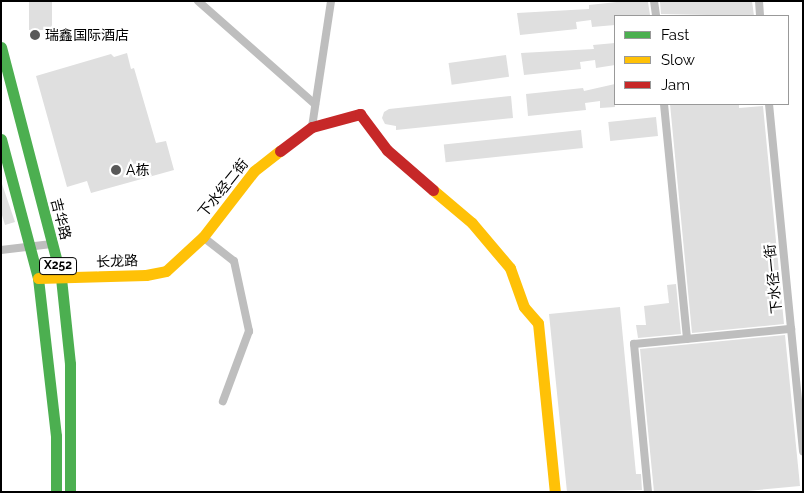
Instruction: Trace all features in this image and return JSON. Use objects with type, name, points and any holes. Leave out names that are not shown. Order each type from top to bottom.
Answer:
[{"type":"street","points":[[198,1],[315,104]]},
{"type":"street","points":[[312,127],[331,1]]},
{"type":"street","points":[[654,1],[656,15]]},
{"type":"street","points":[[759,1],[760,15]]},
{"type":"street","name":"吉华路","points":[[1,47],[61,278],[70,364],[70,492]]},
{"type":"street","points":[[664,105],[687,339]]},
{"type":"street","name":"下水径一街","points":[[769,105],[803,451]]},
{"type":"street","name":"下水经二街","points":[[189,250],[204,237],[254,171],[312,127],[360,114],[380,141],[472,223],[510,268],[524,307],[538,324],[555,492]]},
{"type":"street","name":"X252","points":[[1,139],[38,278],[56,436],[56,492]]},
{"type":"street","points":[[204,237],[234,261],[249,330],[223,401]]},
{"type":"street","points":[[1,250],[52,244]]},
{"type":"street","name":"长龙路","points":[[38,278],[146,275],[166,270],[189,250]]},
{"type":"street","points":[[648,492],[634,344],[791,329]]},
{"type":"building","points":[[29,1],[52,1],[52,30],[29,30]]},
{"type":"building","points":[[626,1],[648,2],[650,15],[614,15],[614,25],[592,27],[591,20],[576,22],[577,29],[520,35],[517,13],[589,9],[589,5]]},
{"type":"building","points":[[752,1],[754,15],[661,14],[660,2]]},
{"type":"building","points":[[614,43],[614,65],[596,68],[595,60],[580,62],[581,69],[524,75],[521,53],[594,49],[593,45]]},
{"type":"building","points":[[127,53],[131,69],[134,68],[156,143],[166,141],[174,170],[91,193],[87,181],[67,187],[36,76],[111,54],[114,57]]},
{"type":"building","points":[[506,55],[509,77],[452,85],[449,63]]},
{"type":"building","points":[[614,84],[615,107],[600,108],[600,101],[585,103],[586,110],[528,116],[526,94],[583,88],[584,91]]},
{"type":"building","points":[[511,96],[513,118],[396,130],[396,126],[385,124],[382,118],[384,112],[389,109]]},
{"type":"building","points":[[670,105],[739,105],[739,108],[763,106],[784,324],[692,333]]},
{"type":"building","points":[[656,117],[658,136],[610,141],[608,122]]},
{"type":"building","points":[[581,130],[583,148],[446,162],[444,144]]},
{"type":"building","points":[[1,181],[15,222],[5,225],[1,212]]},
{"type":"building","points":[[676,284],[681,334],[638,338],[636,325],[646,325],[644,306],[669,303],[667,285]]},
{"type":"building","points":[[620,307],[636,474],[641,474],[642,490],[567,492],[549,314]]},
{"type":"building","points":[[785,335],[800,486],[736,492],[654,492],[640,349]]},
{"type":"traffic: fast","points":[[1,47],[61,278],[70,364],[70,492]]},
{"type":"traffic: fast","points":[[1,139],[38,278],[56,436],[56,492]]},
{"type":"traffic: slow","points":[[38,278],[146,275],[166,271],[203,237],[254,171],[280,151]]},
{"type":"traffic: slow","points":[[433,190],[472,223],[510,268],[524,307],[538,323],[555,492]]},
{"type":"traffic: jam","points":[[280,151],[312,127],[360,114],[387,150],[433,190]]},
{"type":"place","name":"瑞鑫国际酒店","points":[[35,35]]},
{"type":"place","name":"A栋","points":[[116,170]]}]
